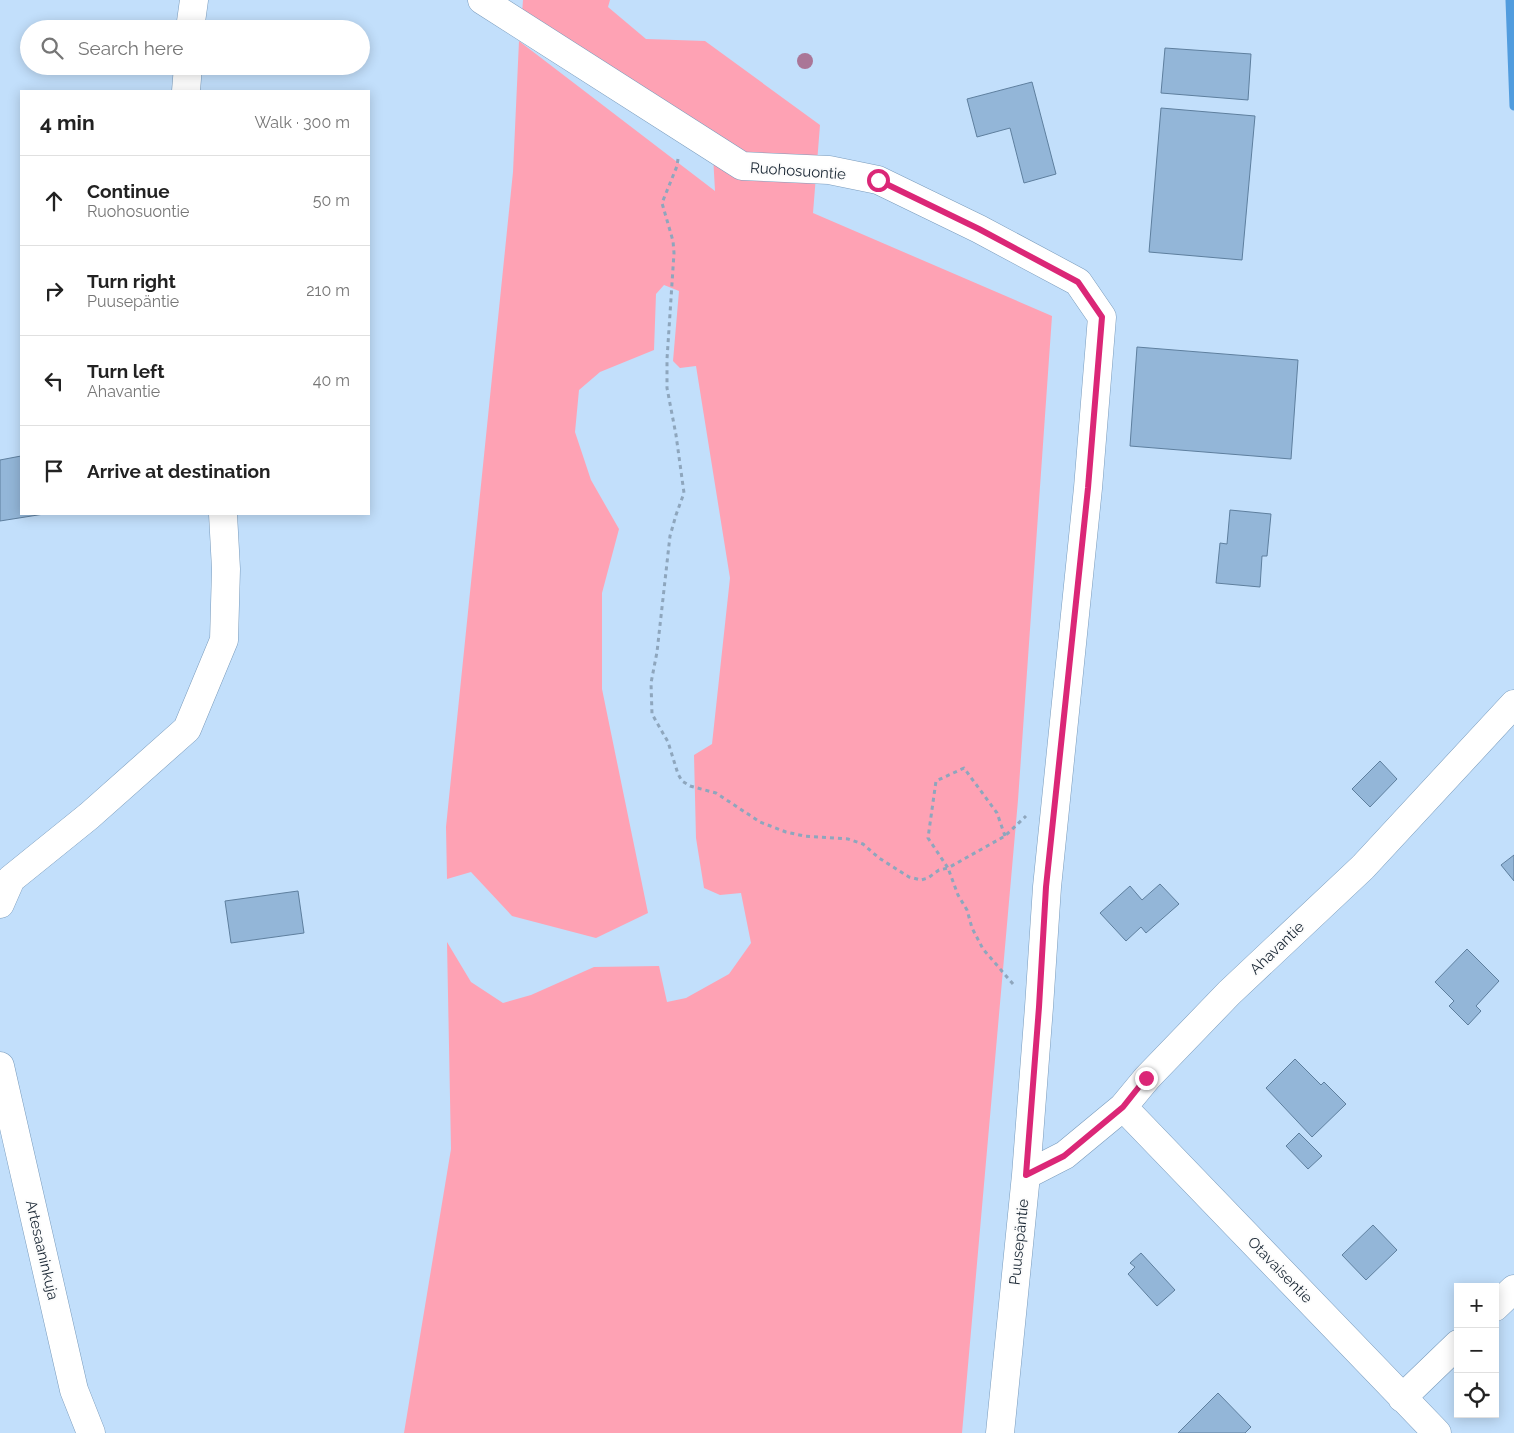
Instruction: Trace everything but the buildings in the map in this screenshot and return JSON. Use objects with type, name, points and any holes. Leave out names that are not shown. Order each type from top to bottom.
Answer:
[{"type":"street","points":[[191,20],[194,0]]},
{"type":"street","name":"Ruohosuontie","points":[[482,0],[742,166],[829,170],[878,180],[979,229],[1078,282]]},
{"type":"street","points":[[186,90],[187,75]]},
{"type":"street","name":"Puusepäntie","points":[[1000,1433],[1026,1175],[1046,887],[1088,488],[1102,317],[1078,282]]},
{"type":"street","points":[[0,904],[11,878],[88,816],[187,729],[224,640],[226,569],[223,515]]},
{"type":"street","name":"Ahavantie","points":[[1026,1175],[1064,1156],[1123,1107],[1146,1078],[1230,993],[1363,866],[1514,704]]},
{"type":"street","name":"Artesaaninkuja","points":[[0,1066],[74,1390],[91,1433]]},
{"type":"street","name":"Otavaisentie","points":[[1123,1107],[1437,1433]]},
{"type":"street","points":[[1499,1303],[1514,1289]]},
{"type":"street","points":[[1402,1398],[1454,1348]]},
{"type":"path","points":[[686,130],[677,166],[662,203],[671,234],[674,253],[667,359],[667,388],[676,434],[684,493],[676,515],[670,543],[658,652],[651,683],[652,714],[668,742],[678,774],[682,781],[690,786],[716,793],[760,822],[786,832],[804,836],[848,839],[863,844],[909,877],[921,880],[928,878],[939,870],[948,868],[1005,836],[1057,786]]},
{"type":"path","points":[[1005,836],[998,813],[964,768],[936,780],[928,838],[948,868],[958,895],[967,910],[972,928],[984,949],[1008,979],[1039,1007]]},
{"type":"shaded area","points":[[523,0],[610,0],[608,7],[646,39],[705,41],[820,125],[813,213],[1052,316],[1018,800],[962,1433],[404,1433],[451,1149],[447,942],[471,982],[503,1003],[531,995],[594,967],[659,966],[667,1002],[686,998],[729,974],[751,943],[741,893],[720,895],[704,888],[696,838],[694,755],[712,744],[730,578],[696,366],[680,368],[673,361],[679,291],[664,285],[656,294],[654,350],[600,372],[579,390],[575,432],[591,480],[619,529],[602,593],[602,689],[648,913],[596,938],[512,916],[471,872],[447,879],[446,827],[513,172],[519,41],[715,191],[712,137],[522,14]]},
{"type":"waterway","points":[[1510,0],[1514,106]]},
{"type":"route","points":[[878,180],[979,229],[1078,282],[1102,317],[1088,488],[1046,887],[1026,1175],[1064,1156],[1123,1107],[1146,1078]]}]
